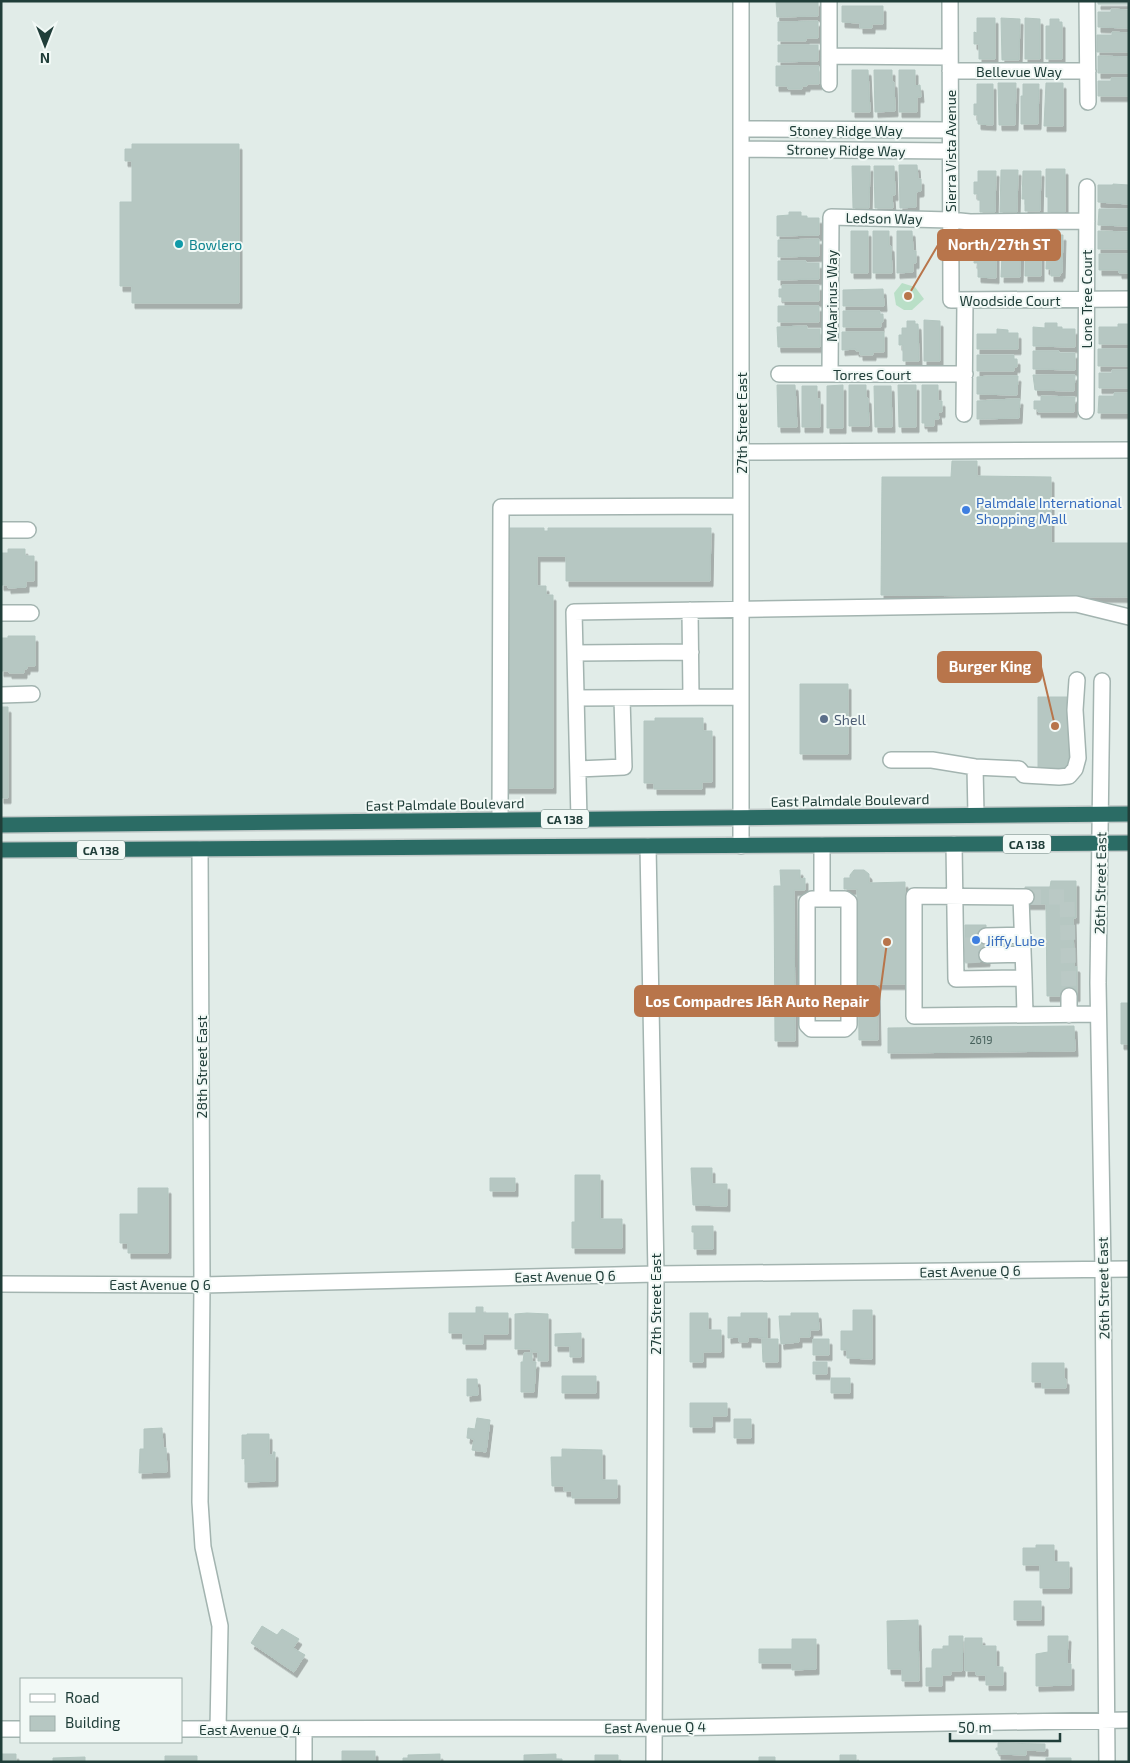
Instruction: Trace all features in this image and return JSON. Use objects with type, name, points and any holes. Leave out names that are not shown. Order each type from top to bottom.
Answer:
[{"type":"highway","name":"East Palmdale Boulevard","points":[[1,825],[1129,814]]},
{"type":"highway","name":"CA 138","points":[[1,850],[1129,843]]},
{"type":"street","name":"27th Street East","points":[[741,1],[741,846]]},
{"type":"street","points":[[829,1],[829,84]]},
{"type":"street","name":"Sierra Vista Avenue","points":[[950,1],[950,220],[965,374],[964,414]]},
{"type":"street","points":[[1087,1],[1088,102]]},
{"type":"street","name":"Bellevue Way","points":[[830,56],[1088,71]]},
{"type":"street","name":"Stoney Ridge Way","points":[[741,129],[950,130]]},
{"type":"street","name":"Stroney Ridge Way","points":[[741,149],[950,151]]},
{"type":"street","name":"Lone Tree Court","points":[[1086,411],[1087,187]]},
{"type":"street","name":"Ledson Way","points":[[831,217],[970,222],[1087,221]]},
{"type":"street","name":"MAarinus Way","points":[[830,374],[831,217]]},
{"type":"street","name":"Woodside Court","points":[[958,300],[1129,299]]},
{"type":"street","name":"Torres Court","points":[[779,374],[965,374]]},
{"type":"street","points":[[741,452],[1129,450]]},
{"type":"street","points":[[500,819],[501,508],[741,506]]},
{"type":"street","points":[[1,530],[28,530]]},
{"type":"street","points":[[579,819],[574,612],[1076,604],[1129,617]]},
{"type":"street","points":[[690,610],[691,697]]},
{"type":"street","points":[[1,612],[31,613]]},
{"type":"street","points":[[575,652],[691,652]]},
{"type":"street","points":[[892,760],[932,760],[975,767],[1019,769],[1024,775],[1059,778],[1069,776],[1075,769],[1078,758],[1075,710],[1077,680]]},
{"type":"street","name":"26th Street East","points":[[1102,681],[1098,1014],[1103,1269],[1108,1762]]},
{"type":"street","points":[[1,695],[32,694]]},
{"type":"street","points":[[576,698],[741,697]]},
{"type":"street","points":[[578,769],[624,767],[622,698]]},
{"type":"street","points":[[975,767],[976,815]]},
{"type":"street","points":[[954,844],[955,896],[960,946],[956,979],[1024,978]]},
{"type":"street","points":[[822,845],[822,899]]},
{"type":"street","name":"27th Street East","points":[[648,846],[656,1274],[654,1762]]},
{"type":"street","name":"28th Street East","points":[[200,849],[202,1285],[200,1502],[203,1547],[220,1626],[218,1729]]},
{"type":"street","points":[[1025,1015],[1024,896],[914,896],[914,1016],[1069,1015],[1098,1014]]},
{"type":"street","points":[[812,899],[822,899],[846,899],[848,902],[849,1025],[846,1029],[812,1029],[807,1025],[807,902],[812,899]]},
{"type":"street","points":[[987,945],[1023,944]]},
{"type":"street","points":[[1069,996],[1069,1015]]},
{"type":"street","name":"East Avenue Q 6","points":[[1,1284],[202,1285],[656,1274],[1129,1269]]},
{"type":"street","name":"East Avenue Q 4","points":[[182,1729],[654,1728],[1129,1720]]},
{"type":"street","points":[[1,1729],[20,1729]]},
{"type":"street","points":[[304,1729],[304,1762]]},
{"type":"green space","points":[[902,283],[915,287],[924,299],[912,310],[904,310],[896,305],[894,293]]},
{"type":"building","points":[[776,1],[818,1],[818,16],[777,17]]},
{"type":"building","points":[[1098,1],[1129,1],[1129,4],[1098,4]]},
{"type":"building","points":[[842,6],[883,6],[883,24],[872,24],[872,28],[860,28],[860,23],[842,22]]},
{"type":"building","points":[[1111,9],[1129,10],[1129,28],[1098,27],[1098,12],[1111,12]]},
{"type":"building","points":[[977,18],[995,18],[995,59],[979,59],[979,44],[974,44],[974,32],[977,33]]},
{"type":"building","points":[[1001,18],[1020,19],[1019,60],[1002,60]]},
{"type":"building","points":[[1025,18],[1040,19],[1040,59],[1025,59]]},
{"type":"building","points":[[1050,19],[1059,19],[1059,22],[1062,22],[1062,59],[1046,59],[1046,26],[1050,26]]},
{"type":"building","points":[[818,21],[818,38],[806,38],[806,41],[778,41],[778,22]]},
{"type":"building","points":[[1112,32],[1129,33],[1129,52],[1097,52],[1097,35],[1112,35]]},
{"type":"building","points":[[778,45],[818,45],[818,61],[778,62]]},
{"type":"building","points":[[1098,56],[1129,57],[1129,73],[1098,73]]},
{"type":"building","points":[[776,66],[819,66],[819,84],[807,84],[807,86],[802,86],[802,89],[788,89],[788,86],[776,86]]},
{"type":"building","points":[[852,70],[868,70],[870,112],[852,112]]},
{"type":"building","points":[[874,70],[892,70],[895,111],[875,112]]},
{"type":"building","points":[[899,70],[915,70],[915,86],[920,85],[921,97],[917,97],[917,112],[899,112]]},
{"type":"building","points":[[1111,78],[1129,78],[1129,96],[1098,96],[1098,81],[1111,81]]},
{"type":"building","points":[[998,83],[1016,83],[1015,125],[999,125]]},
{"type":"building","points":[[1046,83],[1063,83],[1063,126],[1044,126]]},
{"type":"building","points":[[977,84],[993,84],[993,125],[978,124],[978,115],[974,115],[974,104],[977,104]]},
{"type":"building","points":[[1023,84],[1039,84],[1038,124],[1021,124]]},
{"type":"building","name":"Bowlero","points":[[132,144],[239,144],[239,303],[132,303],[132,286],[120,286],[120,202],[132,202],[132,161],[125,161],[125,149],[132,149]]},
{"type":"building","points":[[899,165],[917,165],[918,179],[921,179],[921,191],[916,192],[916,207],[900,208]]},
{"type":"building","points":[[852,166],[870,166],[869,208],[853,208]]},
{"type":"building","points":[[874,166],[894,166],[895,195],[892,195],[893,208],[875,208]]},
{"type":"building","points":[[1046,169],[1065,169],[1065,212],[1048,212]]},
{"type":"building","points":[[1001,170],[1018,170],[1017,212],[1000,212]]},
{"type":"building","points":[[978,171],[996,171],[995,212],[980,212],[978,194],[974,194],[974,182],[978,182]]},
{"type":"building","points":[[1023,171],[1041,171],[1040,211],[1025,211],[1025,199],[1022,199]]},
{"type":"building","points":[[1098,185],[1129,185],[1129,204],[1098,202]]},
{"type":"building","points":[[1099,209],[1129,209],[1129,226],[1098,225]]},
{"type":"building","points":[[789,212],[801,212],[801,216],[807,216],[807,218],[819,218],[819,235],[777,236],[777,216],[789,215]]},
{"type":"building","points":[[851,231],[868,231],[868,273],[851,273]]},
{"type":"building","points":[[873,231],[889,231],[892,273],[873,273]]},
{"type":"building","points":[[897,231],[912,231],[913,251],[916,251],[916,263],[913,263],[913,272],[897,273]]},
{"type":"building","points":[[1098,231],[1129,232],[1129,249],[1098,249]]},
{"type":"building","points":[[1003,235],[1021,235],[1020,277],[1001,277]]},
{"type":"building","points":[[1047,235],[1063,235],[1062,273],[1060,273],[1060,276],[1051,276],[1051,269],[1046,269]]},
{"type":"building","points":[[980,236],[996,236],[996,278],[978,277],[978,263],[974,263],[975,251],[980,251]]},
{"type":"building","points":[[1025,236],[1041,236],[1041,276],[1025,276]]},
{"type":"building","points":[[819,239],[819,256],[778,257],[778,240]]},
{"type":"building","points":[[1099,254],[1129,254],[1129,273],[1119,273],[1119,270],[1099,270]]},
{"type":"building","points":[[778,261],[819,263],[819,279],[778,280]]},
{"type":"building","points":[[782,285],[819,285],[819,301],[782,301],[782,297],[779,297],[779,289],[782,289]]},
{"type":"building","points":[[883,289],[884,306],[843,306],[843,290]]},
{"type":"building","points":[[778,306],[819,306],[819,322],[778,322]]},
{"type":"building","points":[[843,311],[880,311],[880,314],[883,314],[883,322],[881,322],[881,327],[843,327]]},
{"type":"building","points":[[924,320],[940,321],[940,361],[924,361]]},
{"type":"building","points":[[907,321],[915,321],[915,324],[918,324],[919,361],[903,361],[903,345],[899,345],[899,335],[902,335],[902,328],[907,328]]},
{"type":"building","points":[[1045,323],[1057,323],[1057,327],[1062,327],[1062,329],[1075,329],[1075,347],[1033,346],[1033,327],[1045,328]]},
{"type":"building","points":[[1118,324],[1129,324],[1129,344],[1099,344],[1099,327],[1118,327]]},
{"type":"building","points":[[807,326],[807,329],[820,329],[820,347],[778,347],[777,327]]},
{"type":"building","points":[[997,329],[1008,330],[1008,333],[1018,333],[1018,349],[977,349],[977,334],[997,334]]},
{"type":"building","points":[[842,332],[884,332],[884,352],[873,352],[873,355],[860,355],[860,351],[856,351],[856,349],[842,350]]},
{"type":"building","points":[[1098,349],[1129,349],[1129,366],[1098,366]]},
{"type":"building","points":[[1033,351],[1075,353],[1075,370],[1033,369]]},
{"type":"building","points":[[977,355],[1014,355],[1014,359],[1017,359],[1017,367],[1014,367],[1014,371],[977,371]]},
{"type":"building","points":[[1112,370],[1129,370],[1129,388],[1099,388],[1099,373],[1112,373]]},
{"type":"building","points":[[1033,375],[1075,375],[1074,391],[1035,390]]},
{"type":"building","points":[[1018,376],[1017,395],[977,394],[977,377]]},
{"type":"building","points":[[777,385],[795,385],[797,427],[778,427]]},
{"type":"building","points":[[843,385],[843,428],[827,428],[827,386]]},
{"type":"building","points":[[849,385],[866,385],[869,426],[849,426]]},
{"type":"building","points":[[898,385],[916,385],[916,427],[899,427]]},
{"type":"building","points":[[922,385],[938,385],[938,401],[942,401],[942,412],[938,412],[939,419],[934,419],[934,426],[925,426],[925,423],[922,423]]},
{"type":"building","points":[[802,386],[817,386],[817,399],[820,399],[820,427],[802,427]]},
{"type":"building","points":[[874,386],[891,386],[892,427],[875,427]]},
{"type":"building","points":[[1114,393],[1129,393],[1129,413],[1098,413],[1099,396],[1114,396]]},
{"type":"building","points":[[1041,396],[1075,397],[1074,412],[1038,412],[1038,409],[1034,409],[1034,401],[1041,401]]},
{"type":"building","points":[[1020,399],[1019,418],[977,419],[977,401]]},
{"type":"building","name":"Palmdale International Shopping Mall","points":[[952,461],[977,461],[977,476],[1051,477],[1051,543],[1129,543],[1129,597],[881,595],[882,477],[951,477]]},
{"type":"building","points":[[504,528],[544,528],[544,531],[548,531],[548,528],[711,528],[710,581],[566,581],[566,556],[537,556],[537,586],[546,586],[546,595],[553,595],[553,788],[504,788]]},
{"type":"building","points":[[8,549],[25,549],[25,556],[34,556],[34,581],[26,581],[26,587],[8,588],[8,585],[1,585],[1,553],[8,553]]},
{"type":"building","points":[[8,636],[35,636],[35,666],[27,666],[27,669],[24,669],[24,673],[1,671],[1,638],[8,638]]},
{"type":"building","name":"Shell","points":[[800,684],[848,684],[848,754],[800,754]]},
{"type":"building","points":[[1038,697],[1073,697],[1073,755],[1069,755],[1069,769],[1038,769]]},
{"type":"building","points":[[1,707],[8,707],[8,798],[1,798]]},
{"type":"building","points":[[655,718],[703,718],[703,731],[712,731],[712,782],[702,782],[702,789],[654,789],[654,783],[644,783],[644,721],[655,721]]},
{"type":"building","points":[[780,870],[800,870],[800,879],[805,878],[805,890],[794,890],[795,1041],[775,1041],[774,886],[781,886]]},
{"type":"building","points":[[854,870],[864,870],[869,874],[869,883],[905,882],[905,984],[877,984],[878,1040],[859,1040],[857,889],[844,889],[844,878],[850,878]]},
{"type":"building","points":[[1051,881],[1076,881],[1076,918],[1073,918],[1077,996],[1047,996],[1046,904],[1026,904],[1025,887],[1050,887]]},
{"type":"building","name":"Jiffy Lube","points":[[965,925],[986,925],[987,961],[965,962]]},
{"type":"building","points":[[1121,1003],[1129,1003],[1129,1044],[1121,1044]]},
{"type":"building","points":[[1074,1026],[1075,1051],[888,1053],[888,1028]]},
{"type":"building","points":[[691,1168],[712,1168],[712,1184],[727,1184],[727,1206],[693,1205]]},
{"type":"building","points":[[575,1175],[600,1175],[600,1219],[622,1219],[622,1248],[572,1248],[572,1222],[575,1222]]},
{"type":"building","points":[[490,1178],[515,1178],[515,1191],[490,1191]]},
{"type":"building","points":[[138,1188],[168,1188],[168,1253],[128,1253],[128,1243],[120,1243],[120,1214],[138,1214]]},
{"type":"building","points":[[692,1226],[713,1226],[713,1249],[694,1249]]},
{"type":"building","points":[[476,1307],[483,1307],[483,1313],[508,1313],[508,1334],[483,1334],[483,1344],[463,1344],[463,1333],[449,1333],[449,1313],[476,1313]]},
{"type":"building","points":[[853,1310],[872,1310],[872,1359],[847,1358],[847,1350],[841,1350],[841,1331],[853,1331]]},
{"type":"building","points":[[690,1313],[708,1313],[708,1330],[721,1330],[721,1352],[703,1352],[703,1362],[690,1362]]},
{"type":"building","points":[[741,1313],[767,1313],[767,1338],[748,1337],[748,1342],[739,1342],[739,1337],[728,1338],[728,1317],[741,1317]]},
{"type":"building","points":[[791,1313],[818,1313],[819,1330],[810,1330],[810,1337],[799,1337],[799,1342],[781,1344],[779,1316],[791,1316]]},
{"type":"building","points":[[515,1314],[548,1314],[548,1361],[538,1361],[538,1352],[531,1352],[531,1349],[515,1349]]},
{"type":"building","points":[[581,1333],[581,1357],[570,1357],[570,1346],[555,1346],[555,1334]]},
{"type":"building","points":[[762,1339],[778,1339],[778,1362],[763,1362]]},
{"type":"building","points":[[813,1339],[829,1339],[829,1355],[813,1355]]},
{"type":"building","points":[[524,1353],[532,1353],[532,1362],[536,1362],[534,1392],[521,1392],[521,1362],[523,1362]]},
{"type":"building","points":[[813,1362],[827,1362],[827,1374],[813,1374]]},
{"type":"building","points":[[1032,1363],[1064,1363],[1066,1388],[1042,1388],[1042,1382],[1032,1382]]},
{"type":"building","points":[[562,1376],[596,1376],[596,1393],[562,1393]]},
{"type":"building","points":[[831,1378],[850,1378],[850,1393],[831,1393]]},
{"type":"building","points":[[467,1379],[477,1379],[478,1395],[467,1396]]},
{"type":"building","points":[[690,1403],[727,1403],[727,1416],[712,1416],[712,1427],[690,1427]]},
{"type":"building","points":[[477,1418],[490,1420],[486,1452],[472,1450],[474,1439],[467,1438],[468,1428],[475,1429]]},
{"type":"building","points":[[734,1419],[751,1419],[751,1438],[734,1438]]},
{"type":"building","points":[[162,1428],[163,1448],[166,1448],[167,1472],[139,1473],[140,1449],[144,1449],[144,1429]]},
{"type":"building","points":[[269,1434],[269,1455],[273,1455],[273,1452],[275,1452],[275,1481],[245,1482],[245,1458],[242,1459],[242,1435]]},
{"type":"building","points":[[562,1449],[602,1450],[602,1480],[617,1480],[617,1498],[572,1498],[572,1491],[564,1491],[564,1486],[552,1486],[551,1457],[562,1457]]},
{"type":"building","points":[[1036,1545],[1054,1545],[1054,1562],[1069,1562],[1069,1588],[1040,1588],[1040,1565],[1023,1565],[1023,1548],[1036,1548]]},
{"type":"building","points":[[1014,1601],[1041,1601],[1041,1620],[1014,1620]]},
{"type":"building","points":[[918,1620],[919,1681],[902,1681],[902,1669],[888,1669],[887,1621]]},
{"type":"building","points":[[262,1626],[277,1635],[282,1629],[299,1639],[293,1648],[305,1655],[294,1672],[251,1643]]},
{"type":"building","points":[[949,1636],[963,1636],[962,1671],[951,1671],[951,1675],[942,1675],[942,1686],[926,1686],[926,1668],[932,1668],[932,1651],[933,1649],[943,1649],[943,1646],[949,1646]]},
{"type":"building","points":[[1048,1636],[1068,1636],[1067,1664],[1071,1664],[1071,1685],[1036,1686],[1036,1654],[1048,1652]]},
{"type":"building","points":[[965,1638],[982,1638],[982,1646],[996,1646],[996,1667],[1003,1667],[1003,1685],[986,1685],[986,1675],[976,1675],[976,1671],[965,1671]]},
{"type":"building","points":[[792,1639],[816,1639],[816,1669],[792,1670],[792,1663],[759,1663],[759,1649],[792,1649]]},
{"type":"building","points":[[998,1743],[1045,1744],[1045,1751],[1026,1750],[1026,1755],[998,1754],[996,1748],[998,1748]]},
{"type":"building","points":[[342,1751],[375,1751],[375,1762],[342,1762]]},
{"type":"building","points":[[1,1754],[16,1754],[16,1762],[1,1762]]},
{"type":"building","points":[[440,1754],[440,1762],[403,1762],[403,1758],[408,1758],[408,1755]]},
{"type":"building","points":[[556,1754],[556,1759],[562,1759],[562,1762],[524,1762],[524,1755]]},
{"type":"building","points":[[595,1755],[618,1755],[618,1762],[595,1762]]},
{"type":"building","points":[[840,1755],[856,1755],[856,1762],[840,1762]]},
{"type":"building","points":[[165,1756],[197,1756],[197,1762],[165,1762]]},
{"type":"building","points":[[85,1757],[85,1762],[53,1762],[53,1758]]},
{"type":"building","points":[[759,1757],[775,1757],[775,1762],[759,1762]]},
{"type":"building","points":[[1046,1758],[1071,1758],[1071,1762],[1046,1762]]},
{"type":"tunnel","points":[[1026,897],[1067,897],[1069,996]]},
{"type":"tunnel","points":[[965,945],[987,945]]},
{"type":"tunnel","points":[[965,956],[987,955]]},
{"type":"place","name":"Bowlero","points":[[179,244]]},
{"type":"place","name":"North/27th ST","points":[[908,296]]},
{"type":"place","name":"Palmdale International Shopping Mall","points":[[966,510]]},
{"type":"place","name":"Shell","points":[[824,719]]},
{"type":"place","name":"Burger King","points":[[1055,726]]},
{"type":"place","name":"Jiffy Lube","points":[[976,940]]},
{"type":"place","name":"Los Compadres J&R Auto Repair","points":[[887,942]]}]
